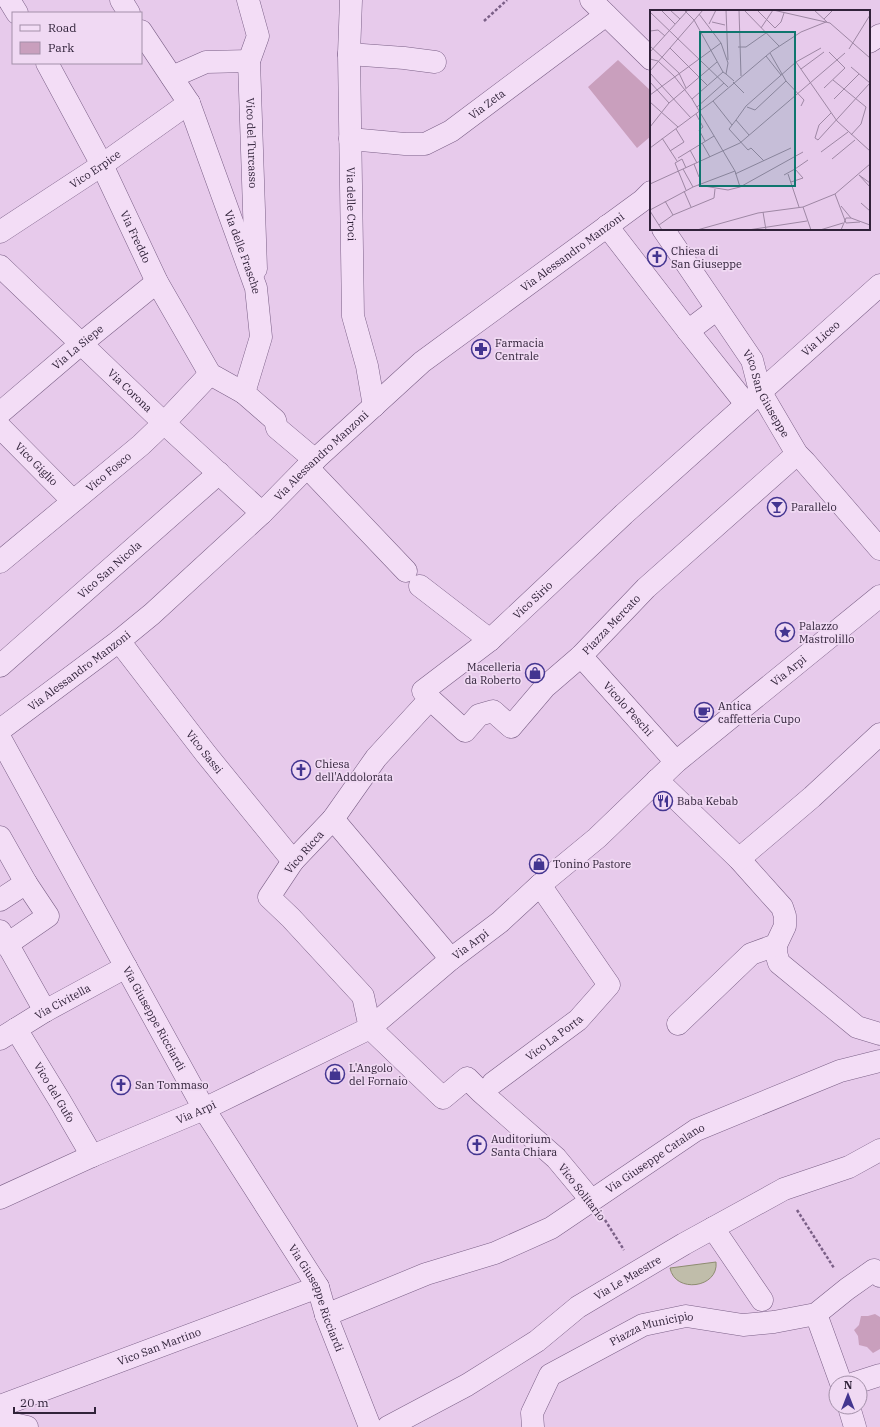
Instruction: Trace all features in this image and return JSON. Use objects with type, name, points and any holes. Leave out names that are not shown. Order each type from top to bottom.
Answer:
[{"type":"street","points":[[9,0],[16,12]]},
{"type":"street","points":[[120,0],[128,12]]},
{"type":"street","name":"Vico del Turcasso","points":[[248,0],[258,36],[249,61],[256,288]]},
{"type":"street","name":"Via delle Croci","points":[[351,0],[349,54],[353,316],[367,366],[374,406]]},
{"type":"street","points":[[598,7],[650,58]]},
{"type":"street","name":"Via Zeta","points":[[350,139],[405,144],[425,144],[451,131],[598,7]]},
{"type":"street","name":"Via delle Frasche","points":[[142,32],[189,103],[256,288],[261,337],[244,393]]},
{"type":"street","points":[[870,41],[880,35]]},
{"type":"street","points":[[349,54],[435,62]]},
{"type":"street","points":[[172,77],[206,62],[249,61]]},
{"type":"street","name":"Via Freddo","points":[[48,64],[102,165],[157,282],[210,374]]},
{"type":"street","name":"Vico Erpice","points":[[0,232],[102,165],[189,103]]},
{"type":"street","name":"Via Alessandro Manzoni","points":[[0,730],[119,641],[152,614],[262,513],[311,464],[422,362],[607,226],[648,201]]},
{"type":"street","name":"Vico San Giuseppe","points":[[607,226],[688,331],[753,398],[797,454],[880,549]]},
{"type":"street","name":"Vico San Giuseppe","points":[[664,230],[752,360],[753,398]]},
{"type":"street","name":"Via Corona","points":[[0,266],[164,423],[262,513]]},
{"type":"street","name":"Via La Siepe","points":[[0,413],[82,343],[157,282]]},
{"type":"street","name":"Via Liceo","points":[[753,398],[880,285]]},
{"type":"street","points":[[688,331],[717,309]]},
{"type":"street","points":[[210,374],[244,393],[275,420],[277,428],[413,578],[490,640]]},
{"type":"street","name":"Vico Fosco","points":[[0,562],[164,423],[210,374]]},
{"type":"street","name":"Vico Sirio","points":[[430,699],[423,691],[490,640],[624,514],[753,398]]},
{"type":"street","name":"Vico Giglio","points":[[0,427],[73,501]]},
{"type":"street","name":"Piazza Mercato","points":[[430,699],[465,731],[479,715],[493,711],[511,727],[545,687],[581,656],[646,588],[797,454]]},
{"type":"street","name":"Vico San Nicola","points":[[0,666],[220,473]]},
{"type":"street","name":"Via Arpi","points":[[0,1198],[92,1156],[204,1109],[370,1028],[452,959],[500,922],[540,885],[596,838],[676,762],[880,596]]},
{"type":"street","name":"Vico Sassi","points":[[119,641],[206,754],[293,862]]},
{"type":"street","name":"Vicolo Peschi","points":[[581,656],[676,762]]},
{"type":"street","points":[[333,820],[376,758],[430,699]]},
{"type":"street","points":[[739,859],[812,797],[880,734]]},
{"type":"street","name":"Via Giuseppe Ricciardi","points":[[0,738],[204,1109],[318,1287],[326,1315],[370,1427]]},
{"type":"street","points":[[657,780],[739,859],[782,907],[785,916],[785,926],[776,945],[776,953],[779,963],[857,1027],[880,1034]]},
{"type":"street","name":"Vico Ricca","points":[[370,1028],[363,996],[269,897],[293,862],[333,820],[452,959]]},
{"type":"street","points":[[0,837],[26,883],[48,916],[3,938],[44,1011]]},
{"type":"street","points":[[0,900],[26,883]]},
{"type":"street","name":"Vico La Porta","points":[[493,1083],[578,1020],[609,985],[540,885]]},
{"type":"street","points":[[678,1024],[751,954],[776,945]]},
{"type":"street","name":"Via Civitella","points":[[8,1034],[44,1011],[126,967]]},
{"type":"street","name":"Vico Solitario","points":[[370,1028],[443,1098],[467,1078],[556,1158],[591,1200]]},
{"type":"street","name":"Vico del Gufo","points":[[8,1034],[60,1101],[92,1156]]},
{"type":"street","name":"Via Giuseppe Catalano","points":[[326,1315],[426,1274],[495,1253],[551,1228],[696,1130],[840,1071],[880,1061]]},
{"type":"street","name":"Via Le Maestre","points":[[388,1427],[467,1385],[537,1341],[578,1307],[713,1228],[784,1189],[849,1167],[880,1150]]},
{"type":"street","points":[[713,1228],[762,1300]]},
{"type":"street","points":[[838,1375],[816,1314],[847,1289],[878,1270]]},
{"type":"street","name":"Vico San Martino","points":[[0,1406],[318,1287]]},
{"type":"street","name":"Piazza Municipio","points":[[533,1427],[532,1413],[550,1375],[643,1325],[686,1316],[743,1325],[774,1322],[816,1314]]},
{"type":"street","points":[[868,1379],[880,1375]]},
{"type":"street","points":[[851,1415],[855,1427]]},
{"type":"street","points":[[0,1421],[27,1427]]},
{"type":"path","points":[[484,21],[507,0]]},
{"type":"path","points":[[784,1189],[847,1289]]},
{"type":"path","name":"Vico Solitario","points":[[591,1200],[637,1272]]},
{"type":"green space","points":[[618,60],[650,90],[650,137],[637,148],[588,87]]},
{"type":"green space","points":[[875,1314],[880,1317],[880,1349],[873,1353],[867,1347],[859,1345],[858,1336],[854,1330],[859,1325],[861,1316]]},
{"type":"shaded area","points":[[716,1262],[715,1271],[711,1278],[696,1284],[680,1282],[674,1276],[670,1268]]},
{"type":"place","name":"Chiesa di San Giuseppe","points":[[657,257]]},
{"type":"place","name":"Farmacia Centrale","points":[[481,349]]},
{"type":"place","name":"Parallelo","points":[[777,507]]},
{"type":"place","name":"Palazzo Mastrolillo","points":[[785,632]]},
{"type":"place","name":"Macelleria da Roberto","points":[[535,673]]},
{"type":"place","name":"Antica caffetteria Cupo","points":[[704,712]]},
{"type":"place","name":"Chiesa dell'Addolorata","points":[[301,770]]},
{"type":"place","name":"Baba Kebab","points":[[663,801]]},
{"type":"place","name":"Tonino Pastore","points":[[539,864]]},
{"type":"place","name":"L'Angolo del Fornaio","points":[[335,1074]]},
{"type":"place","name":"San Tommaso","points":[[121,1085]]},
{"type":"place","name":"Auditorium Santa Chiara","points":[[477,1145]]}]
